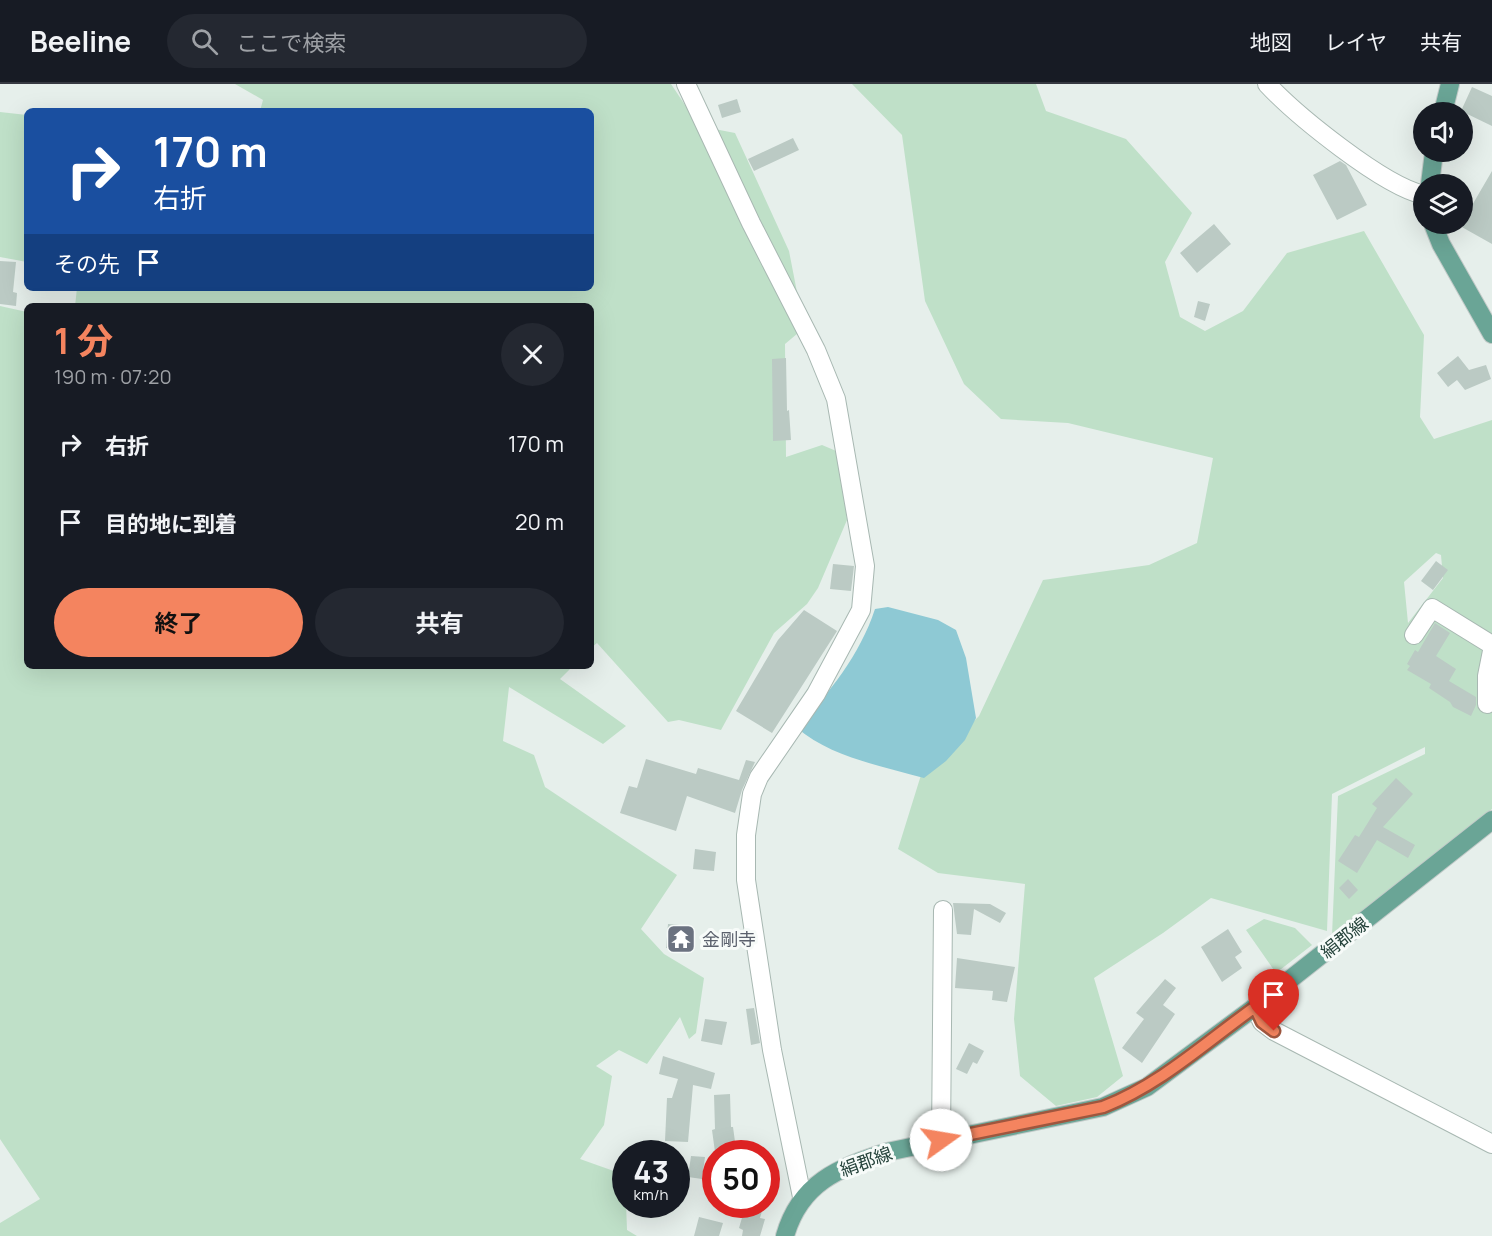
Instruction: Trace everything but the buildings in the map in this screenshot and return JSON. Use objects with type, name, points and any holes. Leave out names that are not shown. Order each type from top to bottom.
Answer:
[{"type":"main road","points":[[1446,102],[1450,84]]},
{"type":"main road","points":[[1437,234],[1492,334]]},
{"type":"main road","name":"絹郡線","points":[[785,1236],[790,1220],[802,1197],[826,1177],[853,1163],[887,1152],[1103,1107],[1146,1087],[1255,1007],[1492,820]]},
{"type":"street","points":[[1267,84],[1286,105],[1326,136],[1395,184],[1413,191]]},
{"type":"street","points":[[688,87],[750,223],[816,350],[836,399],[865,566],[861,610],[816,694],[759,777],[752,794],[746,836],[746,880],[773,1060],[802,1197]]},
{"type":"street","points":[[1414,634],[1432,608],[1492,645]]},
{"type":"street","points":[[1487,704],[1486,676],[1492,651]]},
{"type":"street","points":[[941,1140],[943,910]]},
{"type":"street","points":[[1255,1007],[1262,1022],[1274,1031],[1492,1144]]},
{"type":"green space","points":[[235,84],[671,84],[699,126],[735,133],[789,251],[804,328],[785,344],[786,457],[822,445],[841,453],[847,520],[818,588],[807,604],[774,633],[721,730],[679,720],[668,722],[597,643],[594,646],[594,303],[75,303],[77,291],[594,291],[594,108],[261,108],[263,100]]},
{"type":"green space","points":[[852,84],[1036,84],[1046,111],[1126,139],[1192,213],[1165,262],[1180,317],[1205,331],[1243,311],[1287,253],[1364,231],[1424,335],[1420,417],[1434,439],[1492,420],[1492,809],[1332,935],[1338,796],[1425,754],[1425,747],[1332,794],[1327,931],[1211,898],[1094,978],[1123,1076],[1097,1097],[1056,1106],[1020,1076],[1014,1019],[1025,884],[938,873],[898,849],[921,775],[979,716],[1043,580],[1149,565],[1197,543],[1213,458],[1068,423],[1001,419],[964,384],[925,301],[902,135]],"holes":[[[1436,553],[1441,555],[1443,578],[1408,623],[1404,582]]]},
{"type":"green space","points":[[0,112],[24,115],[24,261],[0,257]]},
{"type":"green space","points":[[0,306],[24,311],[24,669],[570,669],[560,679],[626,726],[603,744],[509,687],[503,741],[534,755],[545,787],[677,875],[641,929],[664,954],[704,978],[696,1033],[689,1039],[680,1017],[647,1064],[619,1050],[596,1066],[612,1076],[604,1125],[580,1159],[612,1170],[612,1218],[627,1218],[627,1230],[637,1236],[0,1236],[0,1223],[40,1199],[0,1139]]},
{"type":"green space","points":[[1264,919],[1295,928],[1312,945],[1276,973],[1246,930]]},
{"type":"water","points":[[888,607],[938,620],[956,630],[966,658],[976,718],[965,740],[946,761],[924,778],[874,765],[841,753],[810,738],[797,728],[821,701],[852,658],[875,609]]},
{"type":"place","name":"金剛寺","points":[[681,939]]},
{"type":"route","points":[[941,1140],[1103,1107],[1125,1098],[1146,1087],[1255,1007],[1262,1022],[1274,1031]]}]
